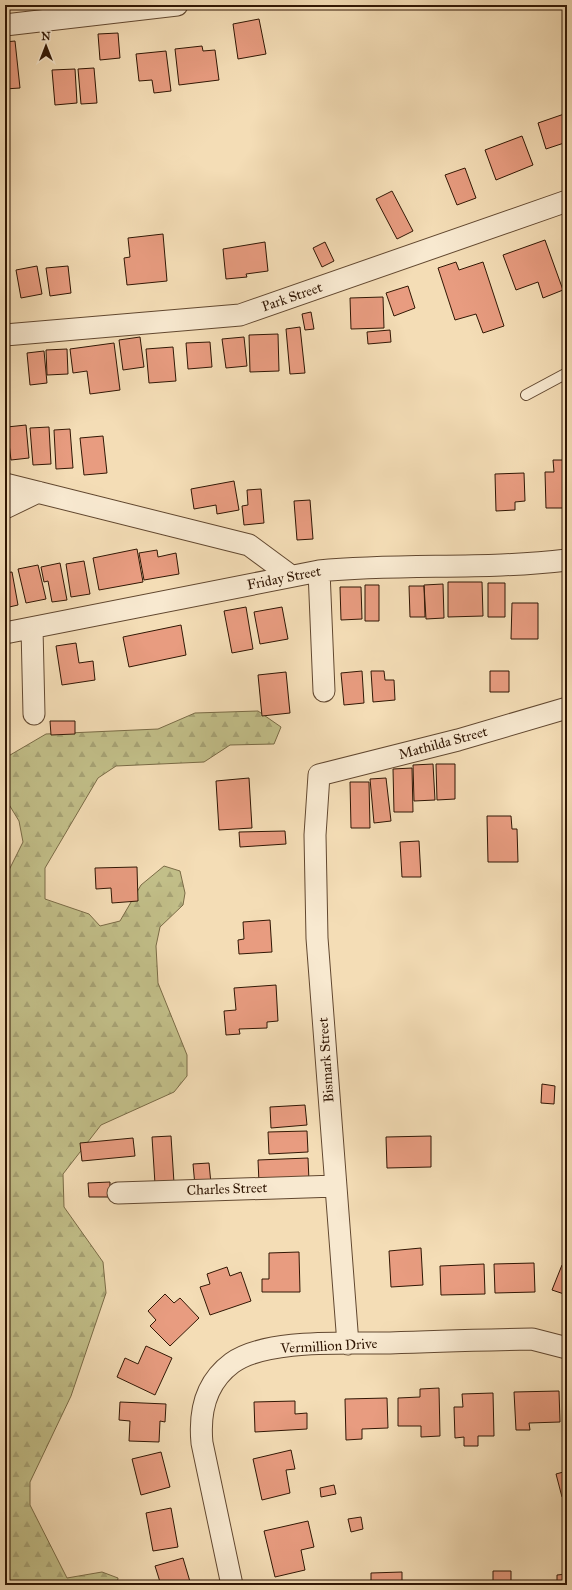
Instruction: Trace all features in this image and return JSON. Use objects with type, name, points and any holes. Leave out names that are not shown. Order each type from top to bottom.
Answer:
[{"type":"street","points":[[5,25],[177,5]]},
{"type":"street","name":"Park Street","points":[[5,335],[240,315],[567,201]]},
{"type":"street","points":[[5,484],[249,545],[291,576]]},
{"type":"street","points":[[5,508],[38,492]]},
{"type":"street","name":"Friday Street","points":[[5,633],[319,571],[360,567],[528,565],[567,560]]},
{"type":"street","points":[[319,571],[324,691]]},
{"type":"street","points":[[32,628],[34,714]]},
{"type":"street","name":"Mathilda Street","points":[[319,775],[458,740],[567,708]]},
{"type":"street","name":"Bismark Street","points":[[319,775],[315,835],[317,938],[348,1344]]},
{"type":"street","name":"Charles Street","points":[[118,1193],[336,1186]]},
{"type":"street","name":"Vermillion Drive","points":[[232,1585],[202,1443],[200,1421],[206,1396],[216,1378],[232,1363],[253,1352],[296,1345],[532,1339],[567,1348]]},
{"type":"lane","points":[[526,395],[567,373]]},
{"type":"green space","points":[[258,711],[281,727],[274,744],[230,745],[204,762],[116,766],[98,778],[45,868],[45,899],[89,914],[100,926],[120,921],[141,885],[164,866],[180,871],[185,893],[183,905],[160,927],[156,946],[158,983],[187,1055],[187,1076],[174,1092],[101,1125],[63,1174],[64,1207],[103,1262],[106,1293],[71,1396],[30,1482],[30,1505],[67,1578],[102,1572],[118,1578],[117,1585],[5,1585],[5,878],[23,842],[19,821],[5,798],[5,758],[46,734],[158,729],[195,713]]},
{"type":"building","points":[[259,19],[266,54],[238,59],[233,24]]},
{"type":"building","points":[[118,33],[120,58],[100,60],[98,34]]},
{"type":"building","points":[[15,41],[20,88],[5,89],[5,42]]},
{"type":"building","points":[[202,46],[203,51],[215,50],[219,80],[179,85],[175,49]]},
{"type":"building","points":[[166,51],[171,91],[154,93],[152,80],[139,81],[136,54]]},
{"type":"building","points":[[94,68],[97,103],[81,104],[78,69]]},
{"type":"building","points":[[75,69],[77,103],[55,105],[52,70]]},
{"type":"building","points":[[567,113],[567,142],[546,149],[538,123]]},
{"type":"building","points":[[522,136],[533,165],[496,180],[485,150]]},
{"type":"building","points":[[465,168],[476,198],[457,205],[445,175]]},
{"type":"building","points":[[392,191],[413,231],[397,239],[376,199]]},
{"type":"building","points":[[163,234],[167,281],[127,285],[124,258],[130,257],[128,238]]},
{"type":"building","points":[[545,240],[563,290],[543,298],[538,282],[516,290],[503,255]]},
{"type":"building","points":[[265,242],[268,271],[246,274],[247,277],[226,279],[223,249]]},
{"type":"building","points":[[325,242],[334,261],[322,267],[313,248]]},
{"type":"building","points":[[456,262],[459,270],[483,262],[504,326],[483,333],[476,314],[455,320],[438,268]]},
{"type":"building","points":[[37,266],[42,294],[21,298],[16,270]]},
{"type":"building","points":[[68,266],[71,293],[50,296],[46,268]]},
{"type":"building","points":[[408,286],[415,308],[394,316],[386,293]]},
{"type":"building","points":[[383,297],[384,328],[351,329],[350,298]]},
{"type":"building","points":[[311,312],[314,329],[305,330],[302,314]]},
{"type":"building","points":[[300,327],[305,373],[290,374],[286,329]]},
{"type":"building","points":[[390,330],[391,342],[368,344],[367,332]]},
{"type":"building","points":[[278,334],[279,371],[250,372],[249,335]]},
{"type":"building","points":[[140,337],[144,367],[123,370],[119,340]]},
{"type":"building","points":[[244,337],[247,366],[226,368],[222,339]]},
{"type":"building","points":[[210,342],[212,367],[188,369],[186,343]]},
{"type":"building","points":[[114,343],[120,390],[90,394],[87,371],[73,373],[70,349]]},
{"type":"building","points":[[173,347],[176,381],[149,383],[146,349]]},
{"type":"building","points":[[67,349],[68,374],[47,375],[46,350]]},
{"type":"building","points":[[44,351],[47,383],[30,385],[27,353]]},
{"type":"building","points":[[26,425],[29,458],[11,460],[7,427]]},
{"type":"building","points":[[49,427],[51,464],[33,465],[30,428]]},
{"type":"building","points":[[70,429],[73,468],[56,469],[54,430]]},
{"type":"building","points":[[103,436],[107,473],[84,475],[80,438]]},
{"type":"building","points":[[553,460],[567,460],[567,508],[546,508],[545,472],[554,472]]},
{"type":"building","points":[[524,473],[525,501],[515,502],[515,510],[496,511],[495,474]]},
{"type":"building","points":[[234,481],[239,510],[217,514],[216,505],[194,509],[191,489]]},
{"type":"building","points":[[261,489],[264,523],[244,525],[242,506],[248,505],[247,490]]},
{"type":"building","points":[[310,500],[313,539],[297,540],[294,501]]},
{"type":"building","points":[[137,549],[143,582],[99,590],[93,558]]},
{"type":"building","points":[[157,550],[158,557],[176,553],[179,574],[144,580],[139,553]]},
{"type":"building","points":[[84,561],[90,594],[71,597],[66,564]]},
{"type":"building","points":[[60,563],[67,600],[52,602],[48,581],[44,582],[41,567]]},
{"type":"building","points":[[38,565],[46,599],[26,603],[18,569]]},
{"type":"building","points":[[12,572],[18,605],[5,608],[5,573]]},
{"type":"building","points":[[448,582],[482,582],[483,616],[448,617]]},
{"type":"building","points":[[488,583],[505,583],[505,617],[488,617]]},
{"type":"building","points":[[443,584],[444,618],[426,619],[424,585]]},
{"type":"building","points":[[365,585],[379,585],[379,621],[365,621]]},
{"type":"building","points":[[409,586],[424,586],[425,617],[410,617]]},
{"type":"building","points":[[340,587],[361,587],[362,619],[341,620]]},
{"type":"building","points":[[512,603],[538,603],[538,639],[511,639]]},
{"type":"building","points":[[246,607],[253,649],[232,653],[224,611]]},
{"type":"building","points":[[282,607],[288,639],[260,644],[254,612]]},
{"type":"building","points":[[181,625],[186,655],[129,667],[123,637]]},
{"type":"building","points":[[76,643],[79,663],[93,661],[95,680],[62,685],[56,646]]},
{"type":"building","points":[[362,671],[364,703],[344,705],[341,673]]},
{"type":"building","points":[[371,671],[384,671],[385,680],[394,680],[395,700],[373,702]]},
{"type":"building","points":[[490,671],[509,671],[509,692],[490,692]]},
{"type":"building","points":[[286,672],[290,713],[262,716],[258,675]]},
{"type":"building","points":[[50,721],[75,721],[75,734],[51,735]]},
{"type":"building","points":[[433,764],[435,800],[414,801],[413,765]]},
{"type":"building","points":[[436,764],[455,764],[455,799],[437,800]]},
{"type":"building","points":[[412,768],[413,812],[394,812],[393,769]]},
{"type":"building","points":[[249,778],[252,828],[219,830],[216,781]]},
{"type":"building","points":[[386,778],[391,821],[374,823],[370,779]]},
{"type":"building","points":[[350,782],[369,782],[370,828],[351,828]]},
{"type":"building","points":[[487,816],[511,816],[512,829],[517,829],[518,862],[488,862]]},
{"type":"building","points":[[285,831],[286,844],[240,847],[239,832]]},
{"type":"building","points":[[419,841],[421,877],[402,877],[400,842]]},
{"type":"building","points":[[137,867],[138,901],[112,903],[111,888],[96,889],[95,868]]},
{"type":"building","points":[[270,920],[272,952],[239,954],[238,940],[244,939],[243,922]]},
{"type":"building","points":[[276,985],[278,1021],[267,1022],[267,1028],[239,1029],[240,1034],[226,1035],[224,1011],[236,1010],[234,988]]},
{"type":"building","points":[[542,1084],[555,1086],[554,1104],[541,1103]]},
{"type":"building","points":[[305,1105],[307,1125],[271,1128],[270,1107]]},
{"type":"building","points":[[307,1131],[308,1152],[269,1154],[268,1132]]},
{"type":"building","points":[[171,1136],[174,1183],[155,1184],[152,1137]]},
{"type":"building","points":[[431,1136],[431,1167],[387,1168],[386,1137]]},
{"type":"building","points":[[133,1138],[135,1156],[82,1161],[80,1143]]},
{"type":"building","points":[[308,1158],[309,1181],[259,1183],[258,1160]]},
{"type":"building","points":[[209,1163],[211,1184],[195,1186],[193,1164]]},
{"type":"building","points":[[110,1182],[110,1197],[89,1197],[88,1183]]},
{"type":"building","points":[[421,1248],[423,1285],[391,1287],[389,1251]]},
{"type":"building","points":[[299,1252],[300,1292],[262,1292],[262,1279],[269,1279],[269,1253]]},
{"type":"building","points":[[534,1263],[535,1292],[495,1293],[494,1264]]},
{"type":"building","points":[[484,1264],[485,1294],[441,1295],[440,1266]]},
{"type":"building","points":[[562,1265],[567,1267],[567,1295],[552,1290]]},
{"type":"building","points":[[227,1267],[230,1276],[241,1272],[251,1301],[210,1315],[200,1287],[210,1284],[207,1274]]},
{"type":"building","points":[[165,1294],[174,1303],[180,1298],[199,1318],[170,1346],[150,1326],[156,1320],[148,1311]]},
{"type":"building","points":[[146,1346],[172,1358],[155,1395],[117,1377],[125,1358],[138,1364]]},
{"type":"building","points":[[439,1388],[440,1436],[421,1437],[421,1426],[398,1426],[398,1398],[420,1397],[420,1389]]},
{"type":"building","points":[[559,1391],[560,1422],[529,1423],[530,1430],[516,1430],[514,1392]]},
{"type":"building","points":[[493,1393],[494,1436],[478,1436],[478,1446],[464,1446],[464,1437],[455,1438],[454,1407],[463,1407],[462,1394]]},
{"type":"building","points":[[387,1398],[388,1428],[362,1429],[362,1439],[346,1440],[345,1399]]},
{"type":"building","points":[[295,1401],[295,1414],[307,1413],[307,1429],[255,1432],[254,1402]]},
{"type":"building","points":[[120,1402],[166,1404],[165,1422],[160,1421],[159,1442],[129,1441],[130,1421],[119,1420]]},
{"type":"building","points":[[291,1450],[295,1469],[286,1470],[290,1493],[262,1500],[253,1459]]},
{"type":"building","points":[[161,1452],[170,1487],[141,1495],[132,1459]]},
{"type":"building","points":[[567,1471],[567,1496],[562,1497],[556,1474]]},
{"type":"building","points":[[334,1485],[336,1494],[321,1497],[320,1488]]},
{"type":"building","points":[[171,1508],[178,1547],[153,1551],[146,1513]]},
{"type":"building","points":[[361,1517],[363,1529],[351,1532],[348,1519]]},
{"type":"building","points":[[308,1521],[314,1547],[301,1550],[305,1570],[275,1577],[264,1531]]},
{"type":"building","points":[[183,1558],[191,1585],[161,1585],[155,1566]]},
{"type":"building","points":[[493,1571],[511,1571],[511,1581],[519,1581],[519,1585],[478,1585],[478,1583],[493,1583]]},
{"type":"building","points":[[402,1572],[402,1584],[416,1585],[371,1585],[371,1573]]},
{"type":"building","points":[[567,1574],[567,1585],[531,1585],[557,1583],[557,1575]]}]
